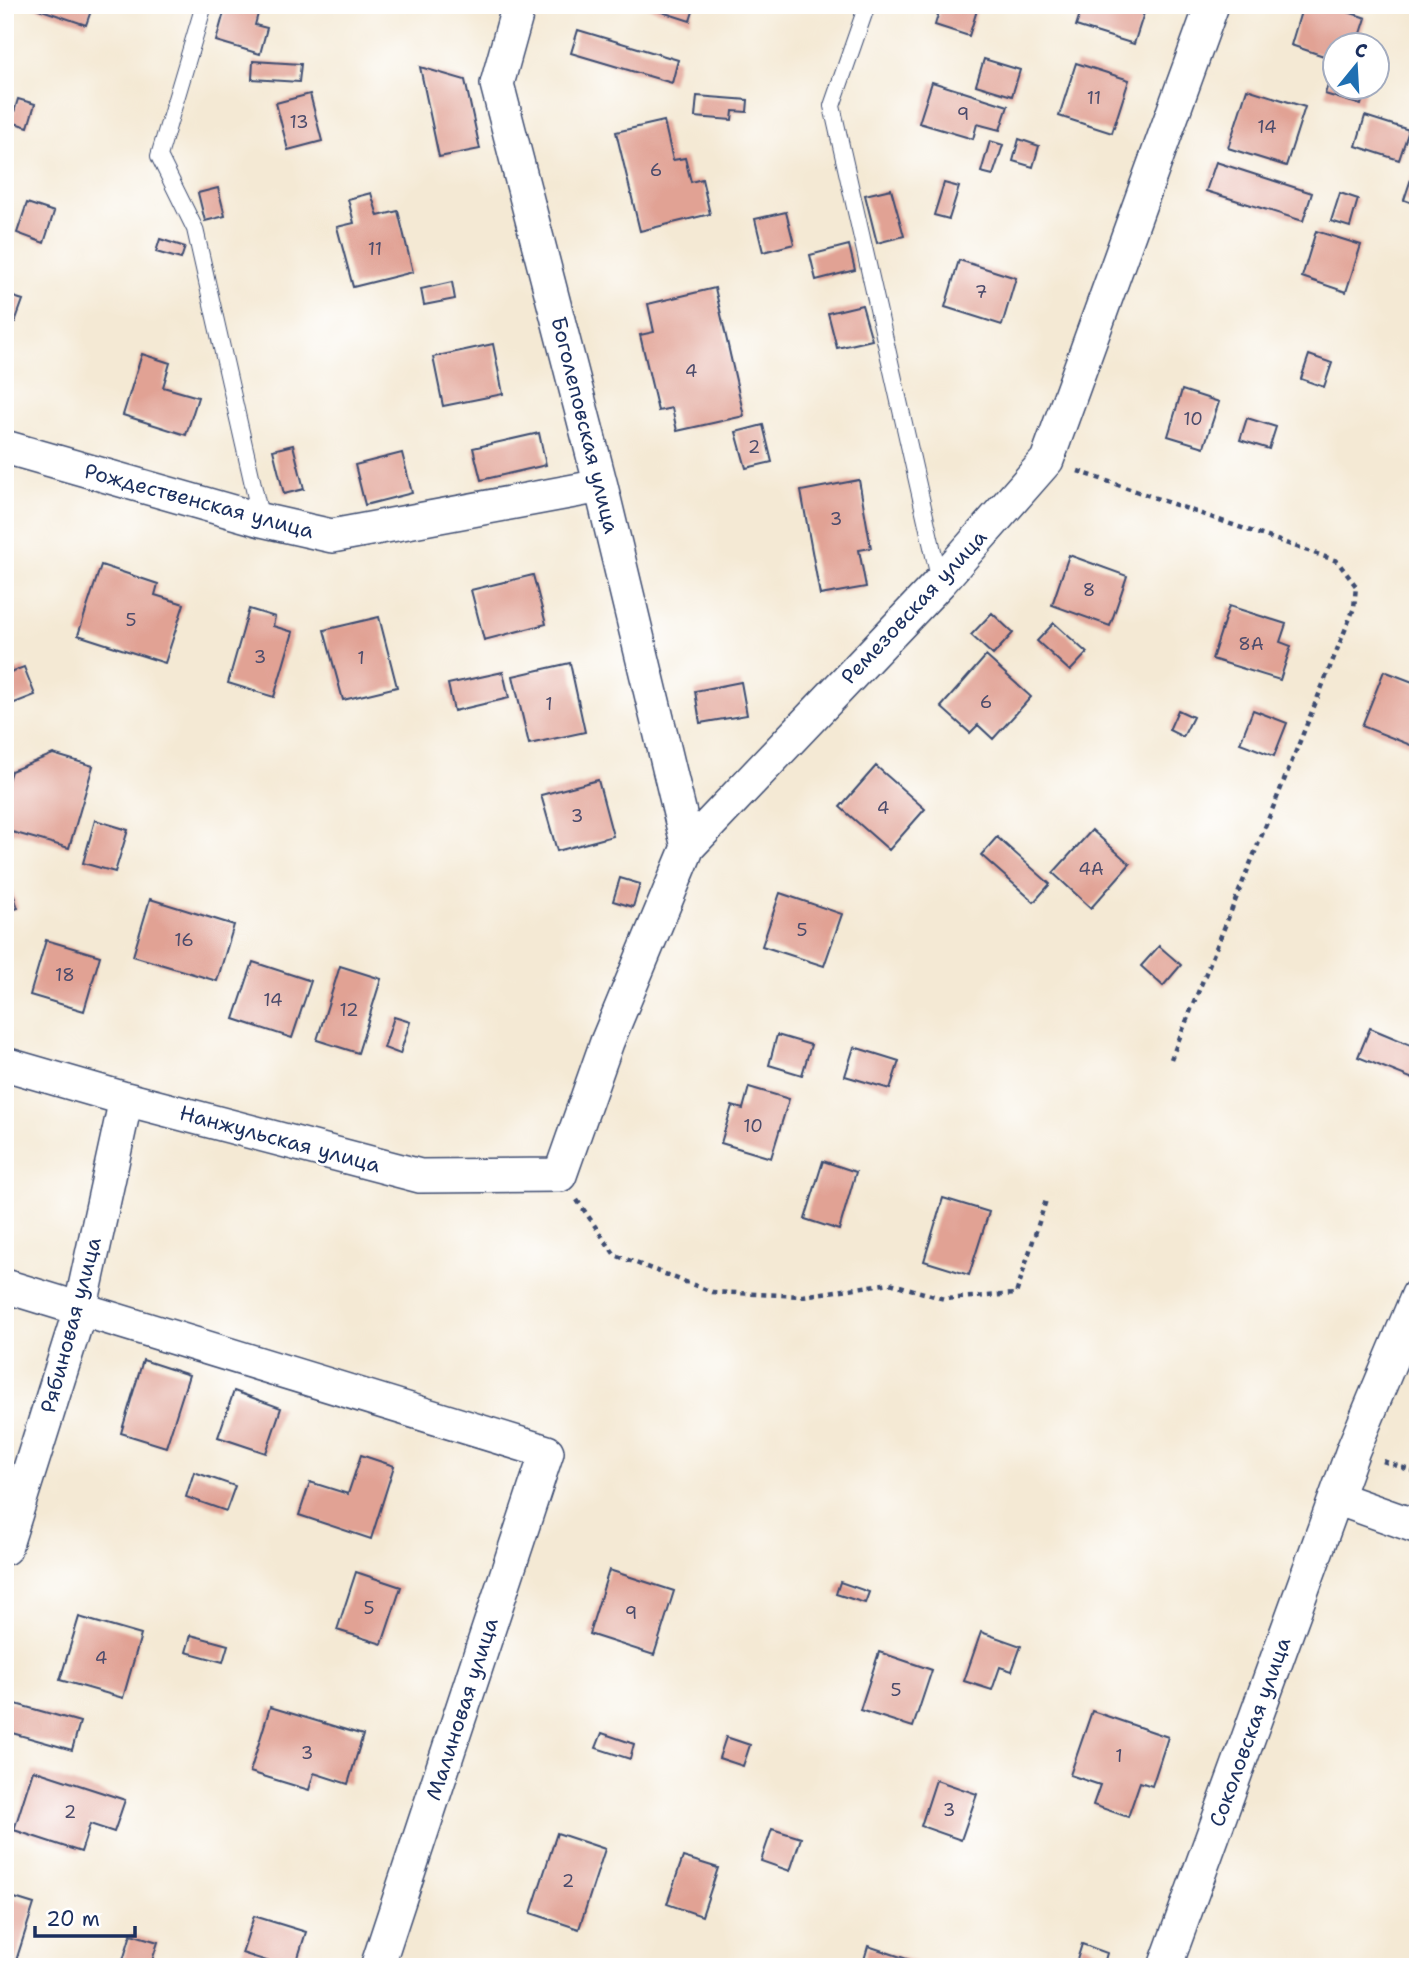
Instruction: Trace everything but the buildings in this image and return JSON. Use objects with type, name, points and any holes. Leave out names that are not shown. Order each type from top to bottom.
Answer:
[{"type":"street","name":"Боголеповская улица","points":[[519,5],[497,84],[601,486],[688,847]]},
{"type":"street","name":"Ремезовская улица","points":[[560,1175],[607,1042],[688,847],[940,582],[1047,460],[1212,5]]},
{"type":"street","name":"Рождественская улица","points":[[5,447],[261,520],[332,536],[601,486]]},
{"type":"street","name":"Нанжульская улица","points":[[5,1064],[126,1099],[420,1176],[560,1175]]},
{"type":"street","name":"Рябиновая улица","points":[[5,1548],[80,1310],[126,1099]]},
{"type":"street","points":[[5,1286],[80,1310]]},
{"type":"street","name":"Соколовская улица","points":[[1165,1967],[1353,1450],[1418,1295]]},
{"type":"street","name":"Малиновая улица","points":[[80,1310],[547,1452],[377,1967]]},
{"type":"street","points":[[1336,1498],[1418,1527]]},
{"type":"lane","points":[[204,5],[159,156],[195,229],[261,520]]},
{"type":"lane","points":[[867,5],[832,106],[940,582]]},
{"type":"path","points":[[1047,460],[1337,561],[1356,586],[1354,608],[1171,1059]]},
{"type":"path","points":[[560,1175],[615,1255],[712,1292],[803,1296],[890,1283],[944,1299],[1016,1294],[1047,1197]]}]
